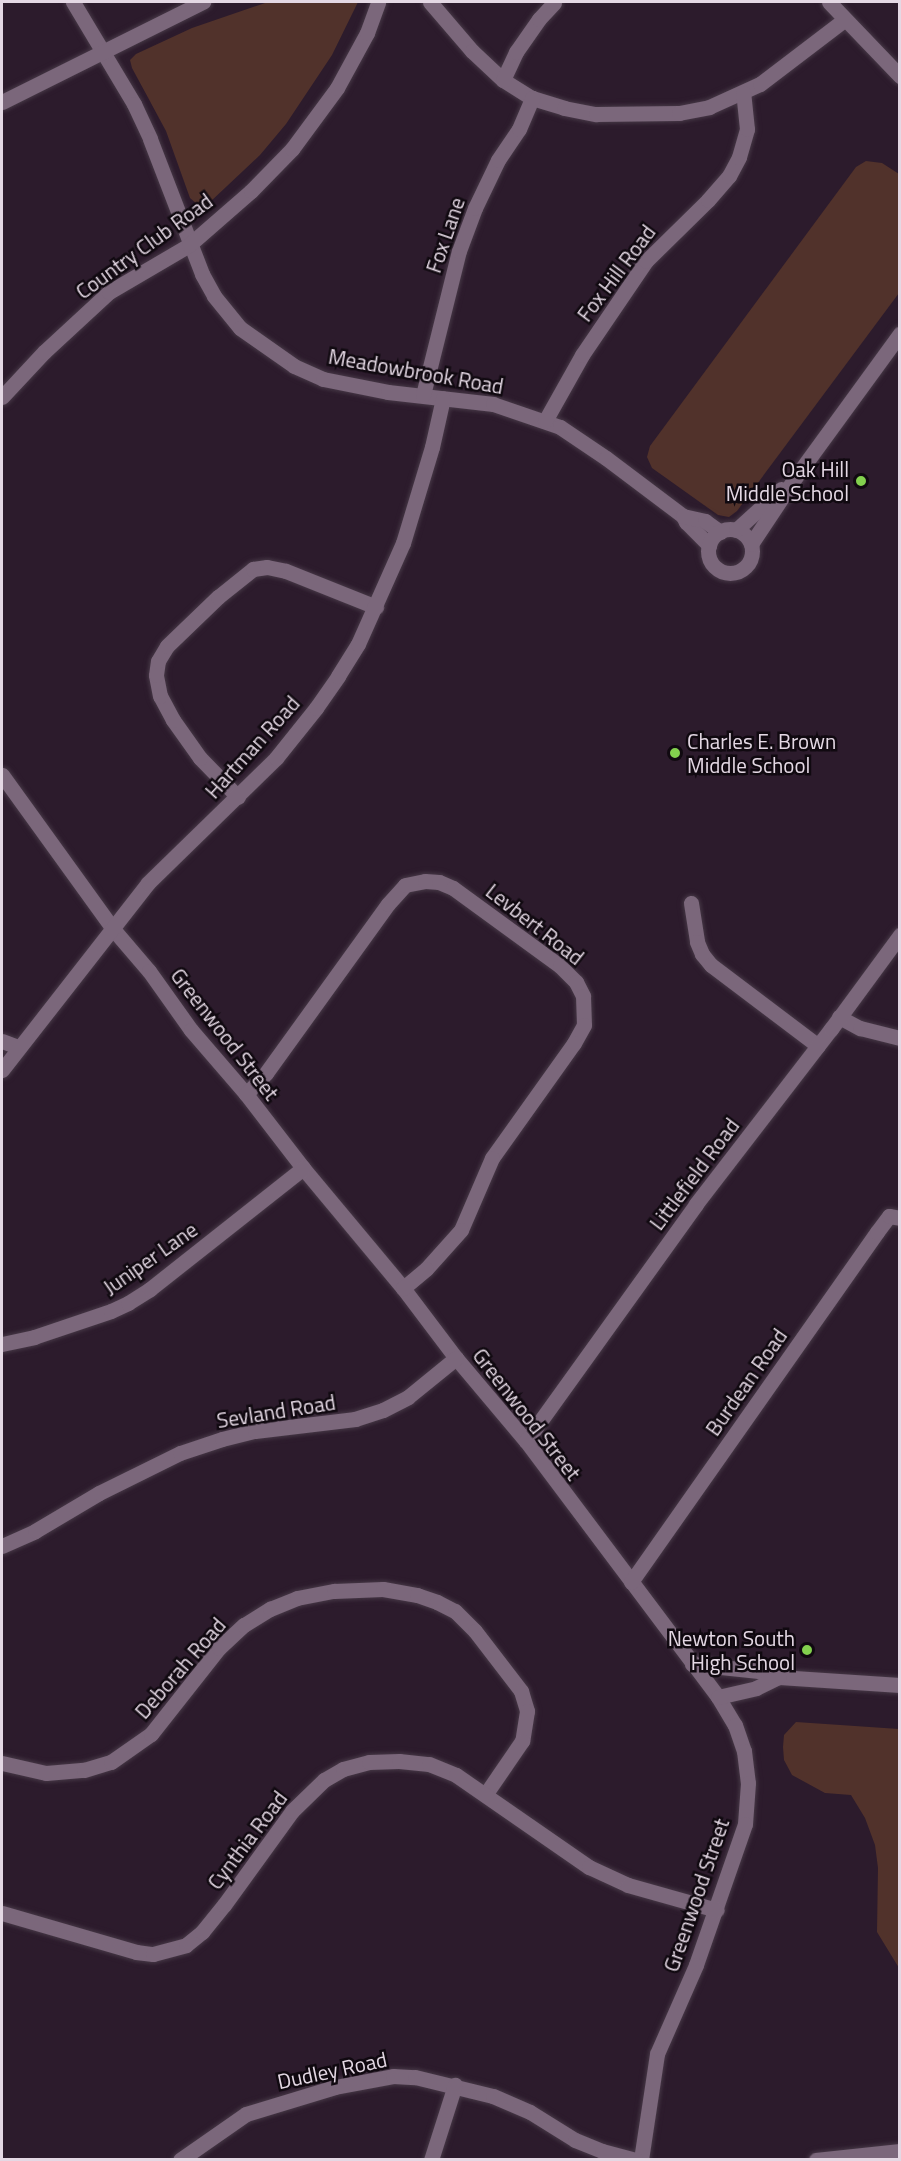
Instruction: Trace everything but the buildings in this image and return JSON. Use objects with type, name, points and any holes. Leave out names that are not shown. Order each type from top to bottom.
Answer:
[{"type":"street","name":"Meadowbrook Road","points":[[73,2],[105,52],[150,139],[189,245],[214,296],[240,328],[294,366],[324,379],[493,404],[545,421],[606,458],[683,516],[705,521],[720,532]]},
{"type":"street","points":[[2,102],[105,52],[157,22],[203,2]]},
{"type":"street","name":"Country Club Road","points":[[2,397],[44,352],[109,292],[189,245],[251,191],[292,149],[337,88],[367,33],[378,2]]},
{"type":"street","points":[[430,2],[472,51],[503,80],[532,98],[585,112],[631,115],[709,107],[743,93],[760,84],[844,20]]},
{"type":"street","points":[[829,2],[900,76]]},
{"type":"street","points":[[503,80],[516,52],[539,19],[554,3]]},
{"type":"street","name":"Fox Hill Road","points":[[545,421],[582,355],[646,261],[729,176],[740,157],[747,129],[743,93]]},
{"type":"street","name":"Fox Lane","points":[[423,395],[459,251],[498,160],[519,129],[532,98]]},
{"type":"street","points":[[751,544],[797,475],[900,334]]},
{"type":"street","name":"Hartman Road","points":[[2,1071],[18,1047],[148,883],[276,758],[316,708],[358,644],[403,543],[432,447],[443,398]]},
{"type":"street","points":[[736,530],[745,535],[751,544],[753,554],[749,564],[740,572],[729,574],[714,567],[709,557],[709,545],[720,532],[736,530],[797,475]]},
{"type":"street","name":"Meadowbrook Road","points":[[683,516],[709,545]]},
{"type":"street","points":[[238,797],[200,758],[173,720],[160,696],[156,675],[158,661],[167,646],[218,597],[253,569],[267,567],[286,571],[376,607]]},
{"type":"street","name":"Greenwood Street","points":[[2,775],[112,929],[149,971],[191,1030],[246,1094],[303,1168],[403,1288],[456,1358],[526,1441],[718,1697],[735,1725],[744,1750],[748,1783],[745,1824],[696,1965],[657,2054],[641,2160]]},
{"type":"street","name":"Levbert Road","points":[[246,1094],[266,1073],[388,904],[405,885],[425,881],[439,882],[453,888],[560,966],[576,982],[583,996],[585,1025],[574,1044],[492,1158],[461,1230],[426,1269],[403,1288]]},
{"type":"street","points":[[691,903],[697,942],[702,954],[711,965],[818,1046]]},
{"type":"street","name":"Littlefield Road","points":[[526,1441],[696,1204],[818,1046],[900,934]]},
{"type":"street","points":[[839,1017],[860,1028],[900,1038]]},
{"type":"street","points":[[2,1041],[18,1047]]},
{"type":"street","name":"Juniper Lane","points":[[2,1344],[111,1311],[128,1303],[159,1282],[303,1168]]},
{"type":"street","name":"Burdean Road","points":[[632,1582],[877,1232],[889,1216],[900,1218]]},
{"type":"street","name":"Sevland Road","points":[[2,1546],[35,1531],[99,1493],[180,1454],[212,1442],[255,1431],[355,1419],[383,1410],[408,1396],[456,1358]]},
{"type":"street","name":"Deborah Road","points":[[2,1763],[46,1773],[84,1770],[111,1762],[151,1734],[219,1648],[244,1626],[270,1609],[297,1598],[334,1591],[383,1589],[417,1595],[455,1611],[476,1631],[521,1691],[527,1712],[522,1741],[484,1795]]},
{"type":"street","points":[[692,1665],[759,1671],[779,1677],[900,1685]]},
{"type":"street","points":[[718,1697],[756,1688],[779,1677]]},
{"type":"street","name":"Cynthia Road","points":[[2,1913],[136,1952],[153,1954],[186,1945],[202,1932],[292,1811],[324,1780],[343,1769],[369,1762],[399,1761],[429,1764],[456,1775],[590,1867],[628,1885],[717,1910]]},
{"type":"street","name":"Dudley Road","points":[[187,2157],[246,2114],[335,2087],[393,2076],[415,2077],[493,2096],[530,2112],[575,2140],[602,2151],[636,2160]]},
{"type":"street","points":[[431,2160],[455,2085]]},
{"type":"street","points":[[816,2160],[900,2151]]},
{"type":"shaded area","points":[[268,2],[358,2],[332,55],[286,124],[260,155],[209,203],[198,205],[190,198],[166,131],[132,68],[130,60],[136,54],[192,28]]},
{"type":"shaded area","points":[[866,161],[882,163],[899,174],[899,293],[737,511],[729,517],[718,515],[652,468],[647,457],[650,446],[856,167]]},
{"type":"shaded area","points":[[796,1722],[899,1729],[899,1968],[877,1932],[878,1868],[875,1845],[865,1818],[851,1795],[825,1793],[792,1775],[784,1760],[783,1747],[784,1735]]},
{"type":"place","name":"Oak Hill Middle School","points":[[861,481]]},
{"type":"place","name":"Charles E. Brown Middle School","points":[[675,753]]},
{"type":"place","name":"Newton South High School","points":[[807,1650]]}]
